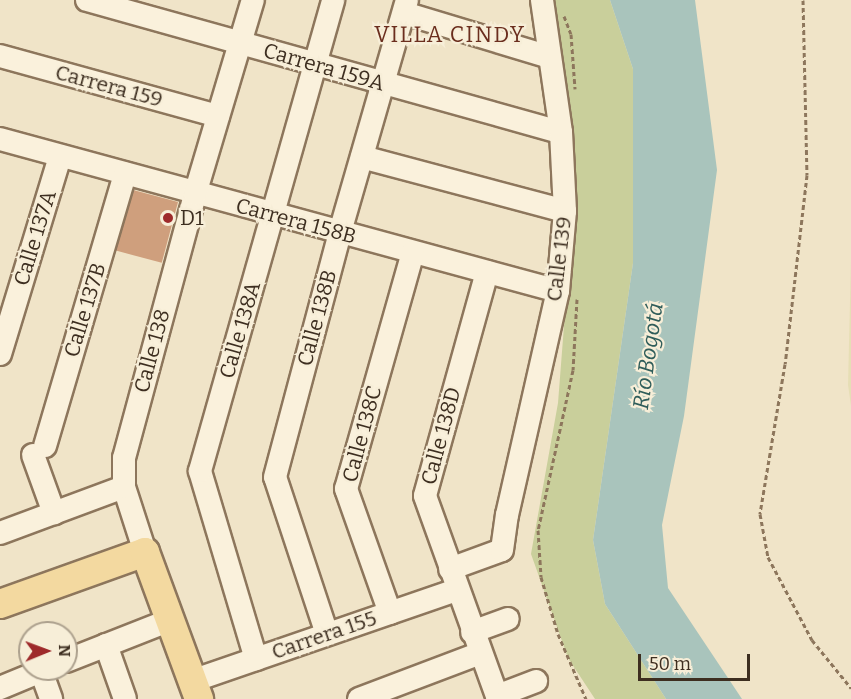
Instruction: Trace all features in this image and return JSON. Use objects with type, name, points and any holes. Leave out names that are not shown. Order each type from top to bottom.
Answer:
[{"type":"main road","points":[[0,604],[145,552]]},
{"type":"main road","name":"Calle 138","points":[[145,552],[195,690]]},
{"type":"street","name":"Carrera 159A","points":[[87,0],[561,132]]},
{"type":"street","name":"Calle 138","points":[[145,552],[124,487],[123,474],[127,442],[195,194],[253,0]]},
{"type":"street","name":"Calle 138A","points":[[256,659],[200,471],[333,0]]},
{"type":"street","name":"Calle 139","points":[[453,579],[502,550],[507,515],[567,290],[561,132],[550,57],[552,4]]},
{"type":"street","points":[[405,6],[550,57]]},
{"type":"street","name":"Calle 138B","points":[[327,634],[275,477],[340,232],[405,6]]},
{"type":"street","name":"Carrera 159","points":[[0,56],[218,116]]},
{"type":"street","name":"Carrera 158B","points":[[0,139],[487,272],[567,290]]},
{"type":"street","name":"Calle 137A","points":[[0,354],[60,156]]},
{"type":"street","points":[[362,157],[565,211]]},
{"type":"street","name":"Calle 137B","points":[[54,513],[39,451],[125,174]]},
{"type":"street","name":"Calle 138C","points":[[390,613],[346,489],[413,252]]},
{"type":"street","name":"Calle 138D","points":[[487,272],[425,496],[472,632],[498,698]]},
{"type":"street","points":[[0,533],[124,487]]},
{"type":"street","name":"Carrera 155","points":[[195,690],[256,659],[390,613],[453,579]]},
{"type":"street","points":[[472,632],[508,619]]},
{"type":"street","points":[[78,656],[170,620]]},
{"type":"street","points":[[106,645],[125,699]]},
{"type":"street","points":[[359,699],[481,653]]},
{"type":"street","points":[[0,688],[18,681]]},
{"type":"street","points":[[47,681],[51,699]]},
{"type":"street","points":[[498,698],[536,681]]},
{"type":"path","points":[[802,0],[807,175],[785,364],[760,514],[768,557],[773,567],[812,640],[851,688]]},
{"type":"path","points":[[552,4],[571,34],[575,92]]},
{"type":"path","points":[[567,290],[573,370],[538,530],[541,577],[558,634],[586,699]]},
{"type":"shaded area","points":[[851,259],[851,406],[848,385]]},
{"type":"green space","points":[[545,0],[610,0],[633,69],[633,263],[593,540],[605,604],[666,699],[595,699],[568,658],[531,554],[558,403],[565,313],[567,98]]},
{"type":"water","name":"Río Bogotá","points":[[610,0],[695,0],[717,170],[684,416],[662,525],[668,588],[742,699],[666,699],[605,604],[593,540],[633,263],[633,69]]},
{"type":"building","points":[[122,187],[178,202],[162,263],[106,248]]},
{"type":"place","name":"D1","points":[[168,218]]},
{"type":"district","name":"VILLA CINDY","points":[[450,35]]}]
